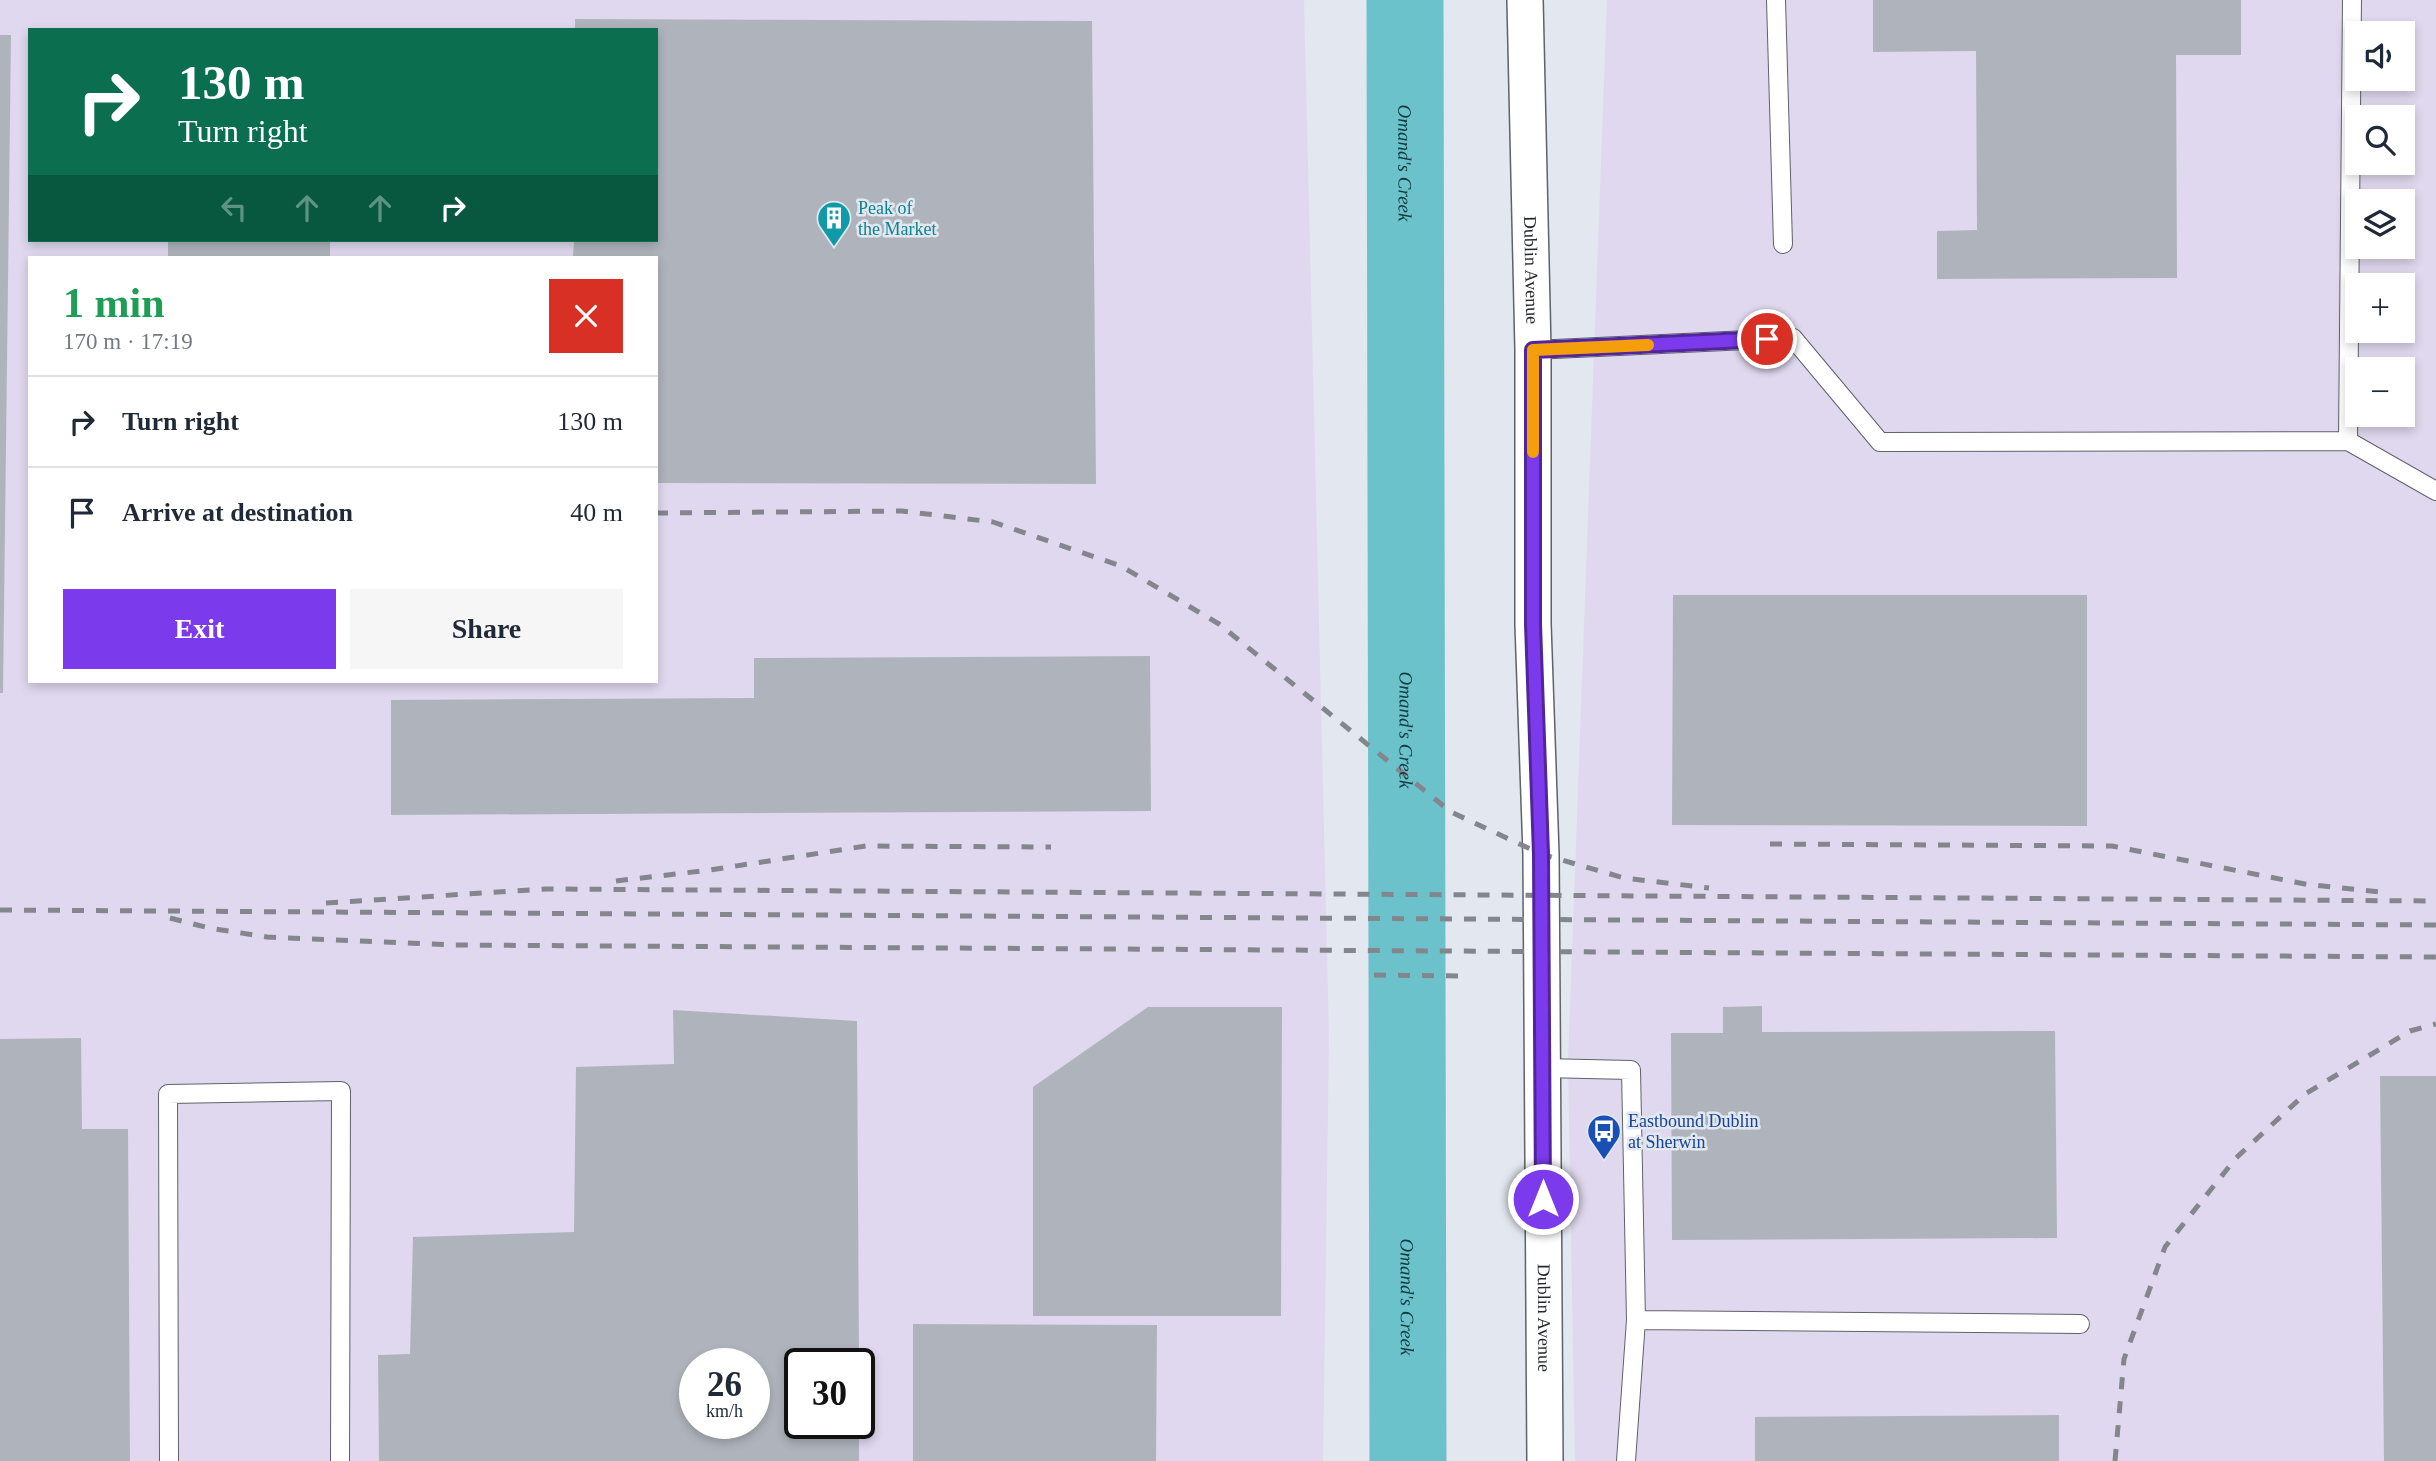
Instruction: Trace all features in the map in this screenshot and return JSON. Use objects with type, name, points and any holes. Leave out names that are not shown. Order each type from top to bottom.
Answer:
[{"type":"street","name":"Dublin Avenue","points":[[1525,0],[1533,350],[1533,624],[1541,854],[1545,1461]]},
{"type":"lane","points":[[1776,0],[1783,244]]},
{"type":"lane","points":[[2348,441],[2352,0]]},
{"type":"lane","points":[[1533,350],[1793,338],[1880,442],[2348,441],[2436,491]]},
{"type":"lane","points":[[1542,1068],[1631,1070],[1636,1320],[1626,1461]]},
{"type":"lane","points":[[169,1461],[169,1094],[341,1091],[340,1461]]},
{"type":"lane","points":[[1636,1320],[2080,1324]]},
{"type":"shaded area","points":[[0,0],[1304,0],[1329,1038],[1323,1461],[0,1461]]},
{"type":"shaded area","points":[[1607,0],[2436,0],[2436,1461],[1575,1461],[1568,1062]]},
{"type":"building","points":[[1873,0],[2241,0],[2241,55],[2176,55],[2177,278],[1937,279],[1937,231],[1977,230],[1976,51],[1873,52]]},
{"type":"building","name":"Peak of the Market","points":[[575,19],[1092,21],[1096,484],[658,483],[658,256],[573,256],[574,242],[658,242],[658,28],[575,28]]},
{"type":"building","points":[[0,35],[11,35],[3,693],[0,693]]},
{"type":"building","points":[[168,242],[330,242],[330,256],[168,256]]},
{"type":"building","points":[[1673,595],[2087,595],[2087,826],[1672,825]]},
{"type":"building","points":[[1150,656],[1151,811],[391,815],[391,700],[754,698],[754,658]]},
{"type":"building","points":[[1762,1006],[1762,1032],[2055,1031],[2057,1238],[1672,1240],[1671,1033],[1723,1033],[1723,1007]]},
{"type":"building","points":[[1148,1007],[1282,1007],[1281,1316],[1033,1316],[1033,1087]]},
{"type":"building","points":[[673,1010],[857,1021],[859,1348],[784,1348],[784,1439],[859,1439],[859,1461],[379,1461],[378,1355],[410,1354],[413,1237],[574,1232],[576,1067],[674,1064]]},
{"type":"building","points":[[81,1038],[82,1129],[128,1129],[130,1461],[0,1461],[0,1039]]},
{"type":"building","points":[[2380,1076],[2436,1076],[2436,1461],[2384,1461]]},
{"type":"building","points":[[913,1324],[1157,1325],[1156,1461],[913,1461]]},
{"type":"building","points":[[2059,1415],[2059,1461],[1755,1461],[1755,1417]]},
{"type":"waterway","name":"Omand's Creek","points":[[1405,0],[1408,1461]]},
{"type":"railway","points":[[658,513],[902,511],[993,522],[1121,566],[1219,624],[1451,812],[1541,854],[1624,878],[1709,888]]},
{"type":"railway","points":[[1770,844],[2112,846],[2305,884],[2380,892]]},
{"type":"railway","points":[[616,881],[710,870],[866,846],[1051,847]]},
{"type":"railway","points":[[326,903],[546,889],[2436,901]]},
{"type":"railway","points":[[0,910],[2436,925]]},
{"type":"railway","points":[[170,918],[209,928],[267,937],[453,945],[2436,957]]},
{"type":"railway","points":[[1374,975],[1460,976]]},
{"type":"railway","points":[[2115,1461],[2124,1359],[2165,1247],[2236,1158],[2305,1094],[2410,1031],[2436,1024]]},
{"type":"slow traffic","points":[[1533,452],[1533,350],[1648,345]]},
{"type":"place","name":"Peak of the Market","points":[[834,248]]},
{"type":"place","name":"Eastbound Dublin at Sherwin","points":[[1604,1161]]},
{"type":"route","points":[[1543,1199],[1541,854],[1533,624],[1533,350],[1767,339]]}]
